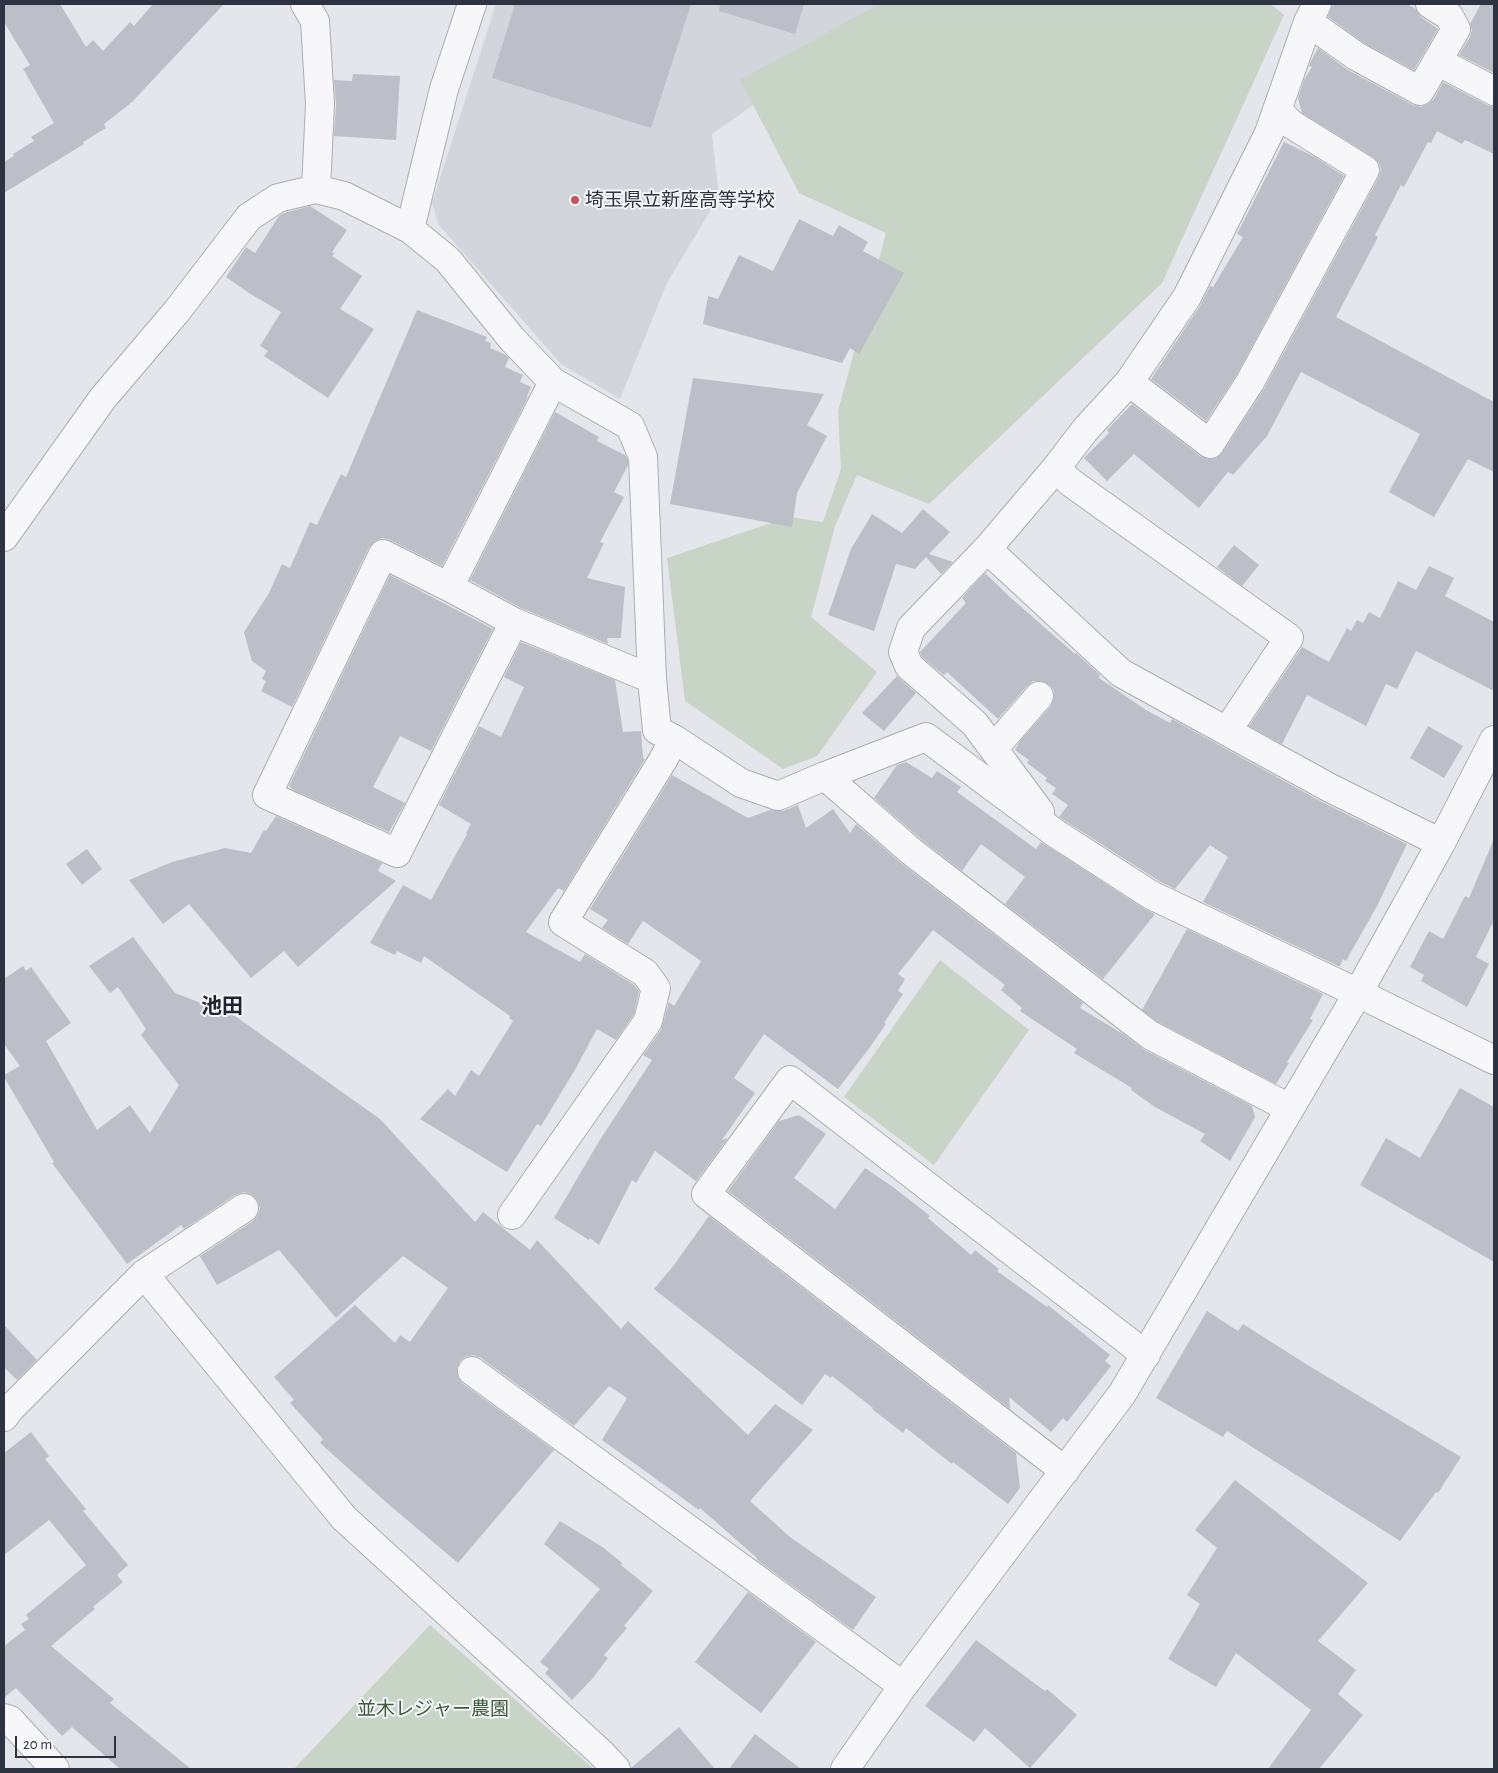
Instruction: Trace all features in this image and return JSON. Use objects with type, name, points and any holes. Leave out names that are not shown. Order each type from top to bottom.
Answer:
[{"type":"street","points":[[305,4],[315,21],[320,104],[316,189]]},
{"type":"street","points":[[410,229],[444,89],[472,4]]},
{"type":"street","points":[[1055,833],[975,724],[909,666],[902,652],[911,628],[987,548],[1056,468],[1085,430],[1129,382],[1186,297],[1270,133],[1312,13],[1356,56],[1420,91],[1456,29],[1450,16],[1430,4]]},
{"type":"street","points":[[1437,61],[1494,91]]},
{"type":"street","points":[[1129,382],[1210,444],[1259,365],[1365,170],[1292,124],[1277,110]]},
{"type":"street","points":[[4,537],[103,398],[176,311],[249,218],[278,198],[316,189],[344,196],[410,229],[448,260],[512,340],[553,382],[630,426],[643,458],[652,679],[657,730],[674,739],[741,784],[778,796],[926,737],[1055,833],[1151,895],[1494,1060]]},
{"type":"street","points":[[449,587],[553,382]]},
{"type":"street","points":[[1056,468],[1078,488],[1289,638],[1227,731]]},
{"type":"street","points":[[987,548],[1121,673],[1330,788],[1441,843]]},
{"type":"street","points":[[514,622],[397,853],[267,795],[383,554],[514,622],[652,679]]},
{"type":"street","points":[[994,748],[1039,696]]},
{"type":"street","points":[[512,1215],[648,1021],[656,988],[645,974],[563,922],[664,760],[674,739]]},
{"type":"street","points":[[845,1769],[904,1686],[1122,1394],[1358,993],[1441,843],[1494,740]]},
{"type":"street","points":[[825,776],[912,852],[1150,1035],[1289,1108]]},
{"type":"street","points":[[1065,1471],[706,1194],[790,1080],[1146,1355]]},
{"type":"street","points":[[4,1417],[144,1274],[244,1208]]},
{"type":"street","points":[[144,1274],[344,1518],[601,1752],[616,1769]]},
{"type":"street","points":[[472,1371],[904,1686]]},
{"type":"street","points":[[4,1718],[10,1720],[55,1769]]},
{"type":"shaded area","name":"埼玉県立新座高等学校","points":[[496,4],[886,4],[837,47],[712,134],[719,196],[667,283],[620,399],[561,364],[439,225],[432,203]]},
{"type":"green space","points":[[880,4],[1271,4],[1284,15],[1162,283],[929,504],[857,475],[835,526],[811,617],[877,672],[817,756],[783,769],[685,701],[667,558],[789,517],[823,522],[841,469],[838,411],[886,233],[799,193],[740,80]]},
{"type":"green space","points":[[940,960],[1029,1030],[934,1165],[844,1097]]},
{"type":"green space","name":"並木レジャー農園","points":[[430,1625],[594,1769],[294,1769]]},
{"type":"building","points":[[4,4],[60,4],[86,47],[93,40],[103,51],[130,22],[134,26],[153,4],[224,4],[132,102],[104,124],[106,128],[83,142],[84,144],[4,193],[4,162],[34,141],[31,137],[54,123],[23,69],[30,65],[4,22]]},
{"type":"building","points":[[515,4],[691,4],[651,128],[492,78]]},
{"type":"building","points":[[720,4],[804,4],[795,34],[719,11]]},
{"type":"building","points":[[1333,4],[1407,4],[1416,9],[1421,17],[1438,29],[1414,70],[1364,43],[1328,17]]},
{"type":"building","points":[[1481,4],[1494,4],[1494,73],[1459,55],[1470,37],[1472,30],[1470,24]]},
{"type":"building","points":[[1318,48],[1348,70],[1413,105],[1421,107],[1428,104],[1434,99],[1443,82],[1494,107],[1494,154],[1465,140],[1462,144],[1437,131],[1431,143],[1428,142],[1404,187],[1401,185],[1375,235],[1378,237],[1336,317],[1494,402],[1494,472],[1468,459],[1434,517],[1389,492],[1420,434],[1301,372],[1267,436],[1233,475],[1228,472],[1199,508],[1134,454],[1107,481],[1084,458],[1109,433],[1107,430],[1132,404],[1200,456],[1208,459],[1216,458],[1223,452],[1264,389],[1379,177],[1381,170],[1379,163],[1373,157],[1302,113],[1298,98],[1304,80],[1312,67],[1309,66],[1311,61]]},
{"type":"building","points":[[353,74],[400,76],[396,140],[334,136],[336,105],[334,80],[352,81]]},
{"type":"building","points":[[1284,142],[1315,157],[1344,176],[1237,374],[1206,421],[1151,379],[1200,306],[1210,286],[1213,287],[1243,237],[1237,234]]},
{"type":"building","points":[[310,206],[347,230],[332,252],[335,253],[332,256],[362,276],[340,309],[374,329],[328,398],[264,356],[268,351],[260,346],[281,312],[226,277],[246,247],[255,253],[279,216]]},
{"type":"building","points":[[799,219],[833,236],[839,225],[868,242],[863,251],[904,273],[859,354],[850,348],[842,363],[703,324],[708,296],[718,299],[739,255],[773,271]]},
{"type":"building","points":[[417,310],[487,337],[485,341],[491,343],[490,348],[509,358],[505,367],[523,375],[520,382],[531,387],[528,397],[442,566],[390,540],[382,538],[375,541],[369,547],[292,707],[261,691],[266,681],[262,679],[266,671],[252,661],[244,632],[269,593],[282,564],[290,568],[310,522],[317,525],[341,474],[346,477]]},
{"type":"building","points":[[693,378],[824,394],[807,425],[827,436],[797,493],[792,527],[670,504]]},
{"type":"building","points":[[555,412],[599,437],[597,441],[625,455],[628,460],[628,465],[614,492],[624,497],[600,542],[604,543],[587,578],[625,587],[621,638],[607,638],[608,644],[521,608],[470,580]]},
{"type":"building","points":[[923,509],[950,532],[929,554],[953,562],[941,574],[926,557],[915,569],[896,564],[874,631],[828,615],[851,549],[872,514],[902,533]]},
{"type":"building","points":[[1234,545],[1259,565],[1242,586],[1217,567]]},
{"type":"building","points":[[1429,566],[1454,578],[1445,596],[1494,622],[1494,691],[1416,651],[1397,689],[1386,684],[1366,726],[1307,695],[1282,744],[1249,726],[1302,647],[1329,662],[1347,628],[1351,631],[1357,620],[1363,623],[1369,612],[1380,618],[1398,581],[1416,590]]},
{"type":"building","points":[[985,573],[1100,675],[1099,678],[1146,710],[1170,723],[1172,719],[1322,802],[1407,844],[1377,906],[1346,961],[1343,959],[1340,966],[1338,966],[1203,902],[1228,857],[1210,845],[1175,889],[1159,881],[1059,817],[1068,805],[1052,794],[1056,788],[1045,781],[1047,778],[1027,763],[1029,760],[1015,750],[1020,741],[1051,706],[1054,691],[1050,685],[1041,681],[1033,681],[998,719],[947,672],[944,675],[922,657],[920,652],[966,603],[962,598]]},
{"type":"building","points":[[390,575],[493,629],[431,751],[400,736],[373,787],[405,803],[389,832],[293,790],[289,786]]},
{"type":"building","points":[[521,642],[615,680],[623,732],[641,731],[643,758],[645,759],[564,891],[558,888],[526,932],[580,962],[585,954],[634,985],[639,991],[634,1014],[616,1040],[597,1029],[541,1126],[537,1124],[507,1172],[420,1119],[448,1089],[455,1096],[471,1070],[479,1076],[513,1021],[509,1018],[510,1016],[424,956],[421,963],[397,951],[395,955],[370,943],[403,885],[431,900],[467,834],[471,824],[439,805],[479,726],[501,737],[524,687],[504,677]]},
{"type":"building","points":[[897,676],[916,693],[884,731],[862,713]]},
{"type":"building","points":[[1428,726],[1463,746],[1444,778],[1410,758]]},
{"type":"building","points":[[906,762],[932,778],[937,771],[961,787],[957,792],[1036,849],[1041,842],[1155,914],[1103,979],[1005,904],[1025,877],[981,844],[962,871],[922,840],[874,798],[897,765]]},
{"type":"building","points":[[672,775],[748,818],[770,810],[783,811],[798,805],[806,828],[833,809],[850,833],[856,824],[902,864],[1083,1003],[1080,1008],[1123,1034],[1143,1049],[1252,1106],[1255,1117],[1230,1161],[1200,1141],[1205,1134],[1155,1107],[1131,1090],[1132,1088],[1074,1053],[1077,1049],[1020,1011],[1022,1008],[1001,990],[1005,985],[933,930],[898,974],[905,979],[898,991],[903,994],[884,1023],[886,1024],[838,1089],[764,1034],[734,1078],[755,1093],[722,1140],[728,1138],[696,1181],[655,1151],[636,1183],[632,1180],[599,1245],[554,1218],[598,1143],[652,1060],[643,1055],[661,1030],[669,1002],[674,1006],[701,961],[643,921],[628,944],[602,928],[608,920],[590,909]]},
{"type":"building","points":[[276,816],[382,863],[378,871],[396,881],[298,967],[284,951],[251,978],[189,904],[163,924],[129,880],[172,862],[225,848],[251,853],[264,830],[266,831]]},
{"type":"building","points":[[1494,839],[1494,920],[1476,957],[1489,964],[1467,1007],[1421,981],[1424,975],[1410,967],[1429,931],[1443,939],[1465,896],[1469,898]]},
{"type":"building","points":[[87,849],[102,869],[82,885],[66,864]]},
{"type":"building","points":[[1187,929],[1323,994],[1310,1019],[1313,1020],[1276,1084],[1158,1022],[1142,1010]]},
{"type":"building","points":[[133,937],[175,993],[235,1016],[380,1119],[475,1222],[483,1212],[530,1250],[537,1240],[621,1329],[628,1321],[748,1435],[775,1404],[813,1430],[750,1501],[790,1537],[876,1597],[853,1630],[757,1560],[700,1508],[699,1510],[602,1440],[627,1398],[609,1386],[574,1426],[481,1358],[473,1355],[465,1357],[460,1361],[457,1369],[458,1377],[462,1383],[554,1450],[458,1563],[320,1443],[323,1439],[290,1403],[294,1400],[274,1377],[355,1305],[395,1343],[400,1335],[410,1342],[448,1288],[403,1256],[336,1318],[279,1250],[217,1285],[200,1256],[253,1221],[258,1215],[260,1208],[257,1200],[251,1194],[244,1192],[235,1195],[184,1229],[181,1225],[127,1264],[52,1163],[54,1162],[4,1077],[4,1075],[20,1066],[4,1044],[4,979],[23,966],[26,971],[31,967],[71,1023],[46,1041],[97,1130],[130,1105],[150,1133],[179,1085],[141,1035],[146,1029],[118,987],[110,993],[89,966]]},
{"type":"building","points":[[1460,1088],[1494,1107],[1494,1262],[1360,1185],[1386,1138],[1420,1158]]},
{"type":"building","points":[[799,1115],[826,1134],[794,1178],[835,1209],[865,1168],[930,1216],[928,1218],[971,1255],[975,1250],[999,1269],[997,1271],[1047,1307],[1048,1305],[1110,1355],[1105,1361],[1111,1366],[1067,1422],[1063,1418],[1051,1432],[1009,1397],[1010,1409],[728,1191],[779,1121]]},
{"type":"building","points":[[709,1216],[1016,1453],[1020,1488],[1008,1504],[906,1428],[903,1433],[832,1376],[831,1378],[825,1374],[802,1405],[654,1289],[674,1265]]},
{"type":"building","points":[[1207,1311],[1238,1331],[1243,1324],[1461,1457],[1438,1493],[1436,1492],[1400,1541],[1227,1431],[1223,1437],[1156,1398]]},
{"type":"building","points":[[4,1325],[37,1360],[17,1380],[4,1367]]},
{"type":"building","points":[[31,1432],[49,1456],[45,1459],[86,1509],[83,1511],[128,1565],[117,1575],[123,1582],[93,1607],[95,1609],[51,1646],[114,1699],[110,1703],[191,1769],[120,1769],[72,1727],[62,1736],[16,1688],[4,1698],[4,1646],[25,1630],[21,1624],[29,1619],[26,1615],[86,1565],[49,1520],[4,1555],[4,1453]]},
{"type":"building","points":[[1235,1480],[1368,1583],[1318,1641],[1356,1670],[1338,1694],[1363,1715],[1319,1769],[1268,1769],[1311,1710],[1236,1653],[1216,1687],[1168,1659],[1200,1604],[1187,1595],[1217,1548],[1195,1530]]},
{"type":"building","points":[[560,1521],[604,1548],[622,1563],[621,1565],[653,1591],[624,1626],[627,1628],[604,1655],[608,1658],[592,1679],[572,1700],[545,1673],[549,1669],[540,1662],[600,1589],[544,1544]]},
{"type":"building","points":[[748,1592],[816,1642],[761,1713],[695,1662]]},
{"type":"building","points":[[976,1640],[1045,1691],[1047,1689],[1077,1715],[1030,1768],[985,1728],[974,1742],[925,1706]]},
{"type":"building","points":[[679,1727],[715,1769],[631,1769],[631,1768]]},
{"type":"building","points":[[755,1734],[801,1769],[729,1769]]},
{"type":"place","name":"埼玉県立新座高等学校","points":[[575,200]]},
{"type":"district","name":"池田","points":[[222,1007]]}]
